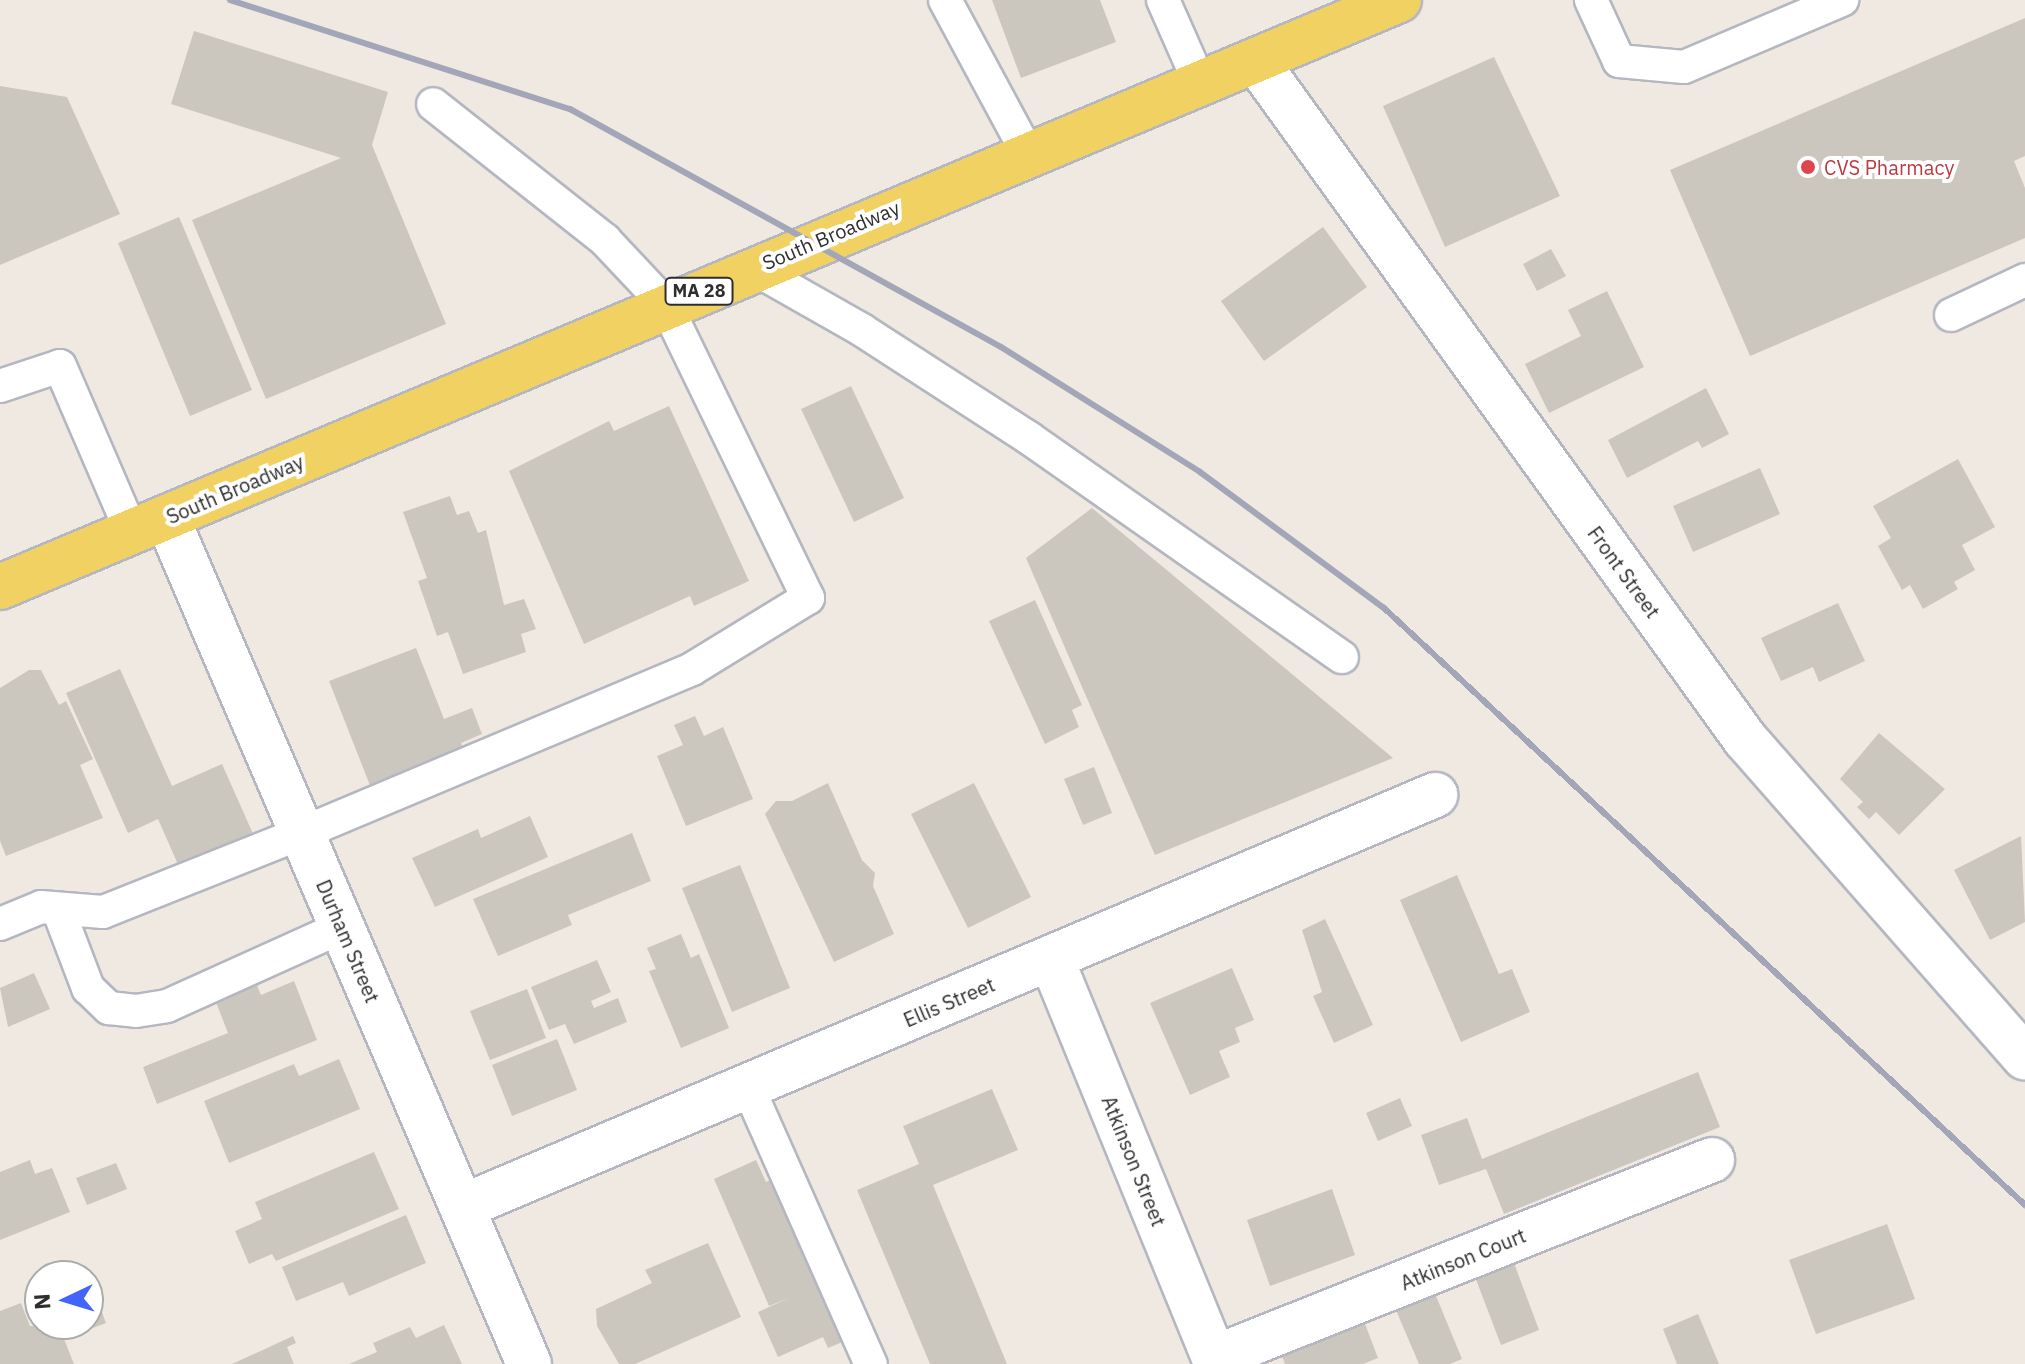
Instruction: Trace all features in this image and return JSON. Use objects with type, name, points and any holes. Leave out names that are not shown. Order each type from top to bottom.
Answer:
[{"type":"main road","name":"South Broadway","points":[[0,587],[665,304],[1399,0]]},
{"type":"street","name":"Front Street","points":[[1256,61],[1745,739],[2025,1058]]},
{"type":"street","name":"Durham Street","points":[[149,525],[302,833],[529,1364]]},
{"type":"street","name":"Ellis Street","points":[[462,1207],[1435,795]]},
{"type":"street","name":"Atkinson Street","points":[[1051,958],[1216,1361]]},
{"type":"street","name":"Atkinson Court","points":[[1216,1361],[1712,1160]]},
{"type":"lane","points":[[945,0],[1028,154]]},
{"type":"lane","points":[[1163,0],[1200,84]]},
{"type":"lane","points":[[1591,0],[1619,61],[1684,67],[1842,0]]},
{"type":"lane","points":[[0,924],[41,907],[103,912],[302,833],[692,669],[808,598],[665,304],[605,240],[433,104]]},
{"type":"lane","points":[[753,268],[862,330],[1029,438],[1342,657]]},
{"type":"lane","points":[[1951,315],[2025,280]]},
{"type":"lane","points":[[0,386],[60,366],[149,525]]},
{"type":"lane","points":[[58,909],[88,988],[109,1008],[136,1011],[167,1006],[342,927]]},
{"type":"lane","points":[[748,1087],[871,1364]]},
{"type":"building","points":[[992,0],[1100,0],[1116,42],[1021,78]]},
{"type":"building","points":[[2025,18],[2025,156],[2014,161],[2025,188],[2025,238],[1750,356],[1670,170]]},
{"type":"building","points":[[194,31],[388,92],[372,145],[446,324],[266,399],[192,220],[341,158],[171,104]]},
{"type":"building","points":[[1494,57],[1560,196],[1445,247],[1383,106]]},
{"type":"building","points":[[0,86],[67,97],[120,214],[0,265]]},
{"type":"building","points":[[179,217],[252,390],[190,416],[118,243]]},
{"type":"building","points":[[1323,227],[1367,287],[1264,361],[1221,301]]},
{"type":"building","points":[[1551,249],[1566,276],[1537,291],[1523,264]]},
{"type":"building","points":[[1607,291],[1644,367],[1549,413],[1525,364],[1581,336],[1568,310]]},
{"type":"building","points":[[851,386],[904,498],[854,522],[801,409]]},
{"type":"building","points":[[1706,388],[1729,434],[1702,448],[1698,441],[1627,478],[1608,440]]},
{"type":"building","points":[[669,406],[749,581],[694,606],[690,596],[584,644],[509,471],[609,421],[614,431]]},
{"type":"building","points":[[1958,459],[1995,527],[1962,545],[1975,570],[1954,582],[1958,589],[1923,609],[1910,585],[1902,590],[1878,546],[1891,538],[1873,506]]},
{"type":"building","points":[[1760,468],[1780,514],[1693,552],[1673,506]]},
{"type":"building","points":[[450,496],[457,515],[469,511],[478,533],[486,530],[504,605],[524,599],[536,629],[521,634],[526,652],[463,674],[448,632],[437,636],[418,581],[427,578],[403,512]]},
{"type":"building","points":[[1092,508],[1393,758],[1155,855],[1026,558]]},
{"type":"building","points":[[1035,600],[1082,705],[1072,710],[1079,727],[1045,744],[989,621]]},
{"type":"building","points":[[1838,603],[1865,661],[1819,682],[1813,667],[1781,681],[1761,638]]},
{"type":"building","points":[[416,648],[444,719],[472,708],[482,734],[461,743],[464,751],[371,788],[329,681]]},
{"type":"building","points":[[120,669],[172,786],[222,764],[254,836],[180,869],[158,819],[128,833],[66,693]]},
{"type":"building","points":[[29,670],[41,670],[59,705],[66,701],[93,759],[80,765],[103,818],[6,856],[0,841],[0,688]]},
{"type":"building","points":[[695,716],[704,736],[723,727],[753,799],[686,826],[657,756],[683,745],[674,725]]},
{"type":"building","points":[[1879,733],[1945,789],[1899,835],[1876,812],[1869,819],[1857,807],[1863,802],[1840,779]]},
{"type":"building","points":[[1094,767],[1112,813],[1083,825],[1064,779]]},
{"type":"building","points":[[828,783],[862,860],[875,873],[873,886],[894,934],[834,962],[765,814],[776,801],[792,801]]},
{"type":"building","points":[[974,783],[1031,897],[968,928],[911,814]]},
{"type":"building","points":[[530,816],[548,857],[435,907],[412,858],[478,829],[481,838]]},
{"type":"building","points":[[632,833],[651,881],[568,915],[572,925],[498,956],[473,899]]},
{"type":"building","points":[[2021,836],[2025,922],[1990,940],[1954,870]]},
{"type":"building","points":[[740,865],[790,988],[732,1012],[682,888]]},
{"type":"building","points":[[1457,875],[1499,974],[1512,969],[1530,1012],[1461,1042],[1400,900]]},
{"type":"building","points":[[1325,919],[1373,1025],[1334,1043],[1313,996],[1322,992],[1302,930]]},
{"type":"building","points":[[681,934],[691,958],[699,954],[729,1028],[681,1048],[649,971],[656,969],[647,948]]},
{"type":"building","points":[[597,960],[611,992],[591,1001],[594,1008],[618,998],[627,1022],[574,1044],[565,1024],[549,1030],[531,987]]},
{"type":"building","points":[[1232,968],[1254,1020],[1235,1028],[1240,1042],[1219,1051],[1230,1077],[1190,1095],[1150,1003]]},
{"type":"building","points":[[34,973],[50,1009],[8,1027],[0,988]]},
{"type":"building","points":[[253,976],[261,995],[294,981],[317,1040],[157,1104],[143,1067],[228,1033],[212,992]]},
{"type":"building","points":[[527,989],[546,1038],[490,1060],[470,1011]]},
{"type":"building","points":[[557,1039],[577,1090],[512,1116],[492,1065]]},
{"type":"building","points":[[339,1059],[360,1109],[229,1163],[204,1101],[294,1064],[299,1076]]},
{"type":"building","points":[[1698,1072],[1720,1127],[1504,1214],[1486,1169],[1439,1185],[1421,1135],[1467,1118],[1482,1159]]},
{"type":"building","points":[[992,1089],[1018,1150],[933,1185],[1007,1364],[930,1364],[857,1190],[919,1164],[903,1126]]},
{"type":"building","points":[[1400,1098],[1412,1126],[1378,1141],[1366,1113]]},
{"type":"building","points":[[374,1152],[399,1209],[276,1261],[272,1254],[249,1264],[235,1231],[262,1219],[255,1202]]},
{"type":"building","points":[[30,1160],[35,1174],[52,1168],[70,1212],[0,1240],[0,1172]]},
{"type":"building","points":[[756,1160],[766,1182],[775,1178],[852,1338],[828,1348],[823,1337],[778,1357],[758,1312],[789,1298],[769,1306],[714,1179]]},
{"type":"building","points":[[116,1163],[127,1189],[87,1205],[76,1178]]},
{"type":"building","points":[[1332,1189],[1355,1255],[1270,1286],[1247,1220]]},
{"type":"building","points":[[406,1215],[426,1263],[349,1296],[343,1282],[296,1301],[282,1267]]},
{"type":"building","points":[[1887,1224],[1915,1299],[1816,1334],[1789,1260]]},
{"type":"building","points":[[708,1243],[741,1317],[635,1364],[619,1364],[597,1326],[596,1309],[652,1283],[645,1270]]},
{"type":"building","points":[[1514,1263],[1539,1330],[1501,1345],[1475,1277]]},
{"type":"building","points":[[1434,1291],[1462,1359],[1450,1364],[1419,1364],[1395,1308]]},
{"type":"building","points":[[21,1303],[24,1340],[64,1340],[74,1364],[0,1364],[0,1311]]},
{"type":"building","points":[[1359,1308],[1378,1358],[1363,1364],[1285,1364],[1276,1341]]},
{"type":"building","points":[[1698,1314],[1719,1364],[1677,1364],[1663,1329]]},
{"type":"building","points":[[444,1325],[462,1364],[349,1364],[377,1352],[373,1343],[410,1327],[416,1338]]},
{"type":"building","points":[[293,1336],[296,1343],[287,1347],[294,1364],[232,1364]]},
{"type":"railway","points":[[230,0],[570,109],[1001,347],[1200,472],[1384,608],[2025,1205]]},
{"type":"place","name":"CVS Pharmacy","points":[[1808,167]]}]
